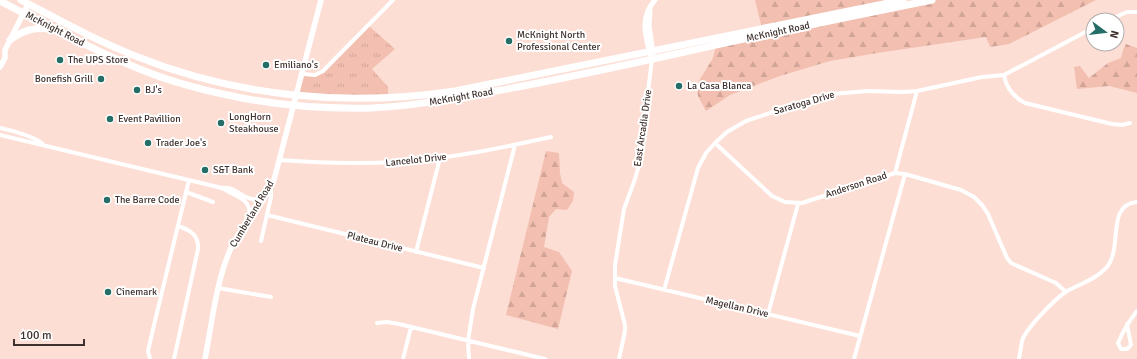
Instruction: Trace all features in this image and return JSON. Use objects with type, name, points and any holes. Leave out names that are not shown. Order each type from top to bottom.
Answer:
[{"type":"highway","name":"McKnight Road","points":[[21,0],[29,2],[108,44],[166,68],[224,84],[254,90],[295,95],[355,98],[399,97],[433,94],[476,87],[903,0]]},
{"type":"highway","name":"McKnight Road","points":[[0,1],[116,59],[170,80],[227,95],[292,105],[355,108],[420,104],[546,82],[932,0]]},
{"type":"highway","points":[[10,40],[21,32],[29,29],[55,29]]},
{"type":"main road","name":"Cumberland Road","points":[[205,359],[218,288],[229,252],[249,219],[265,197],[271,186],[280,160],[292,105],[321,0]]},
{"type":"main road","points":[[0,67],[5,58],[3,51],[29,2]]},
{"type":"street","points":[[301,74],[315,75],[323,71],[393,0]]},
{"type":"street","points":[[652,59],[649,30],[650,6],[655,0]]},
{"type":"street","points":[[1125,13],[1137,12]]},
{"type":"street","name":"Saratoga Drive","points":[[664,290],[697,171],[703,158],[715,143],[727,132],[746,121],[824,96],[859,91],[917,91],[982,77],[1004,76],[1085,32]]},
{"type":"street","name":"East Arcadia Drive","points":[[619,359],[626,330],[618,302],[615,265],[624,210],[639,165],[652,59]]},
{"type":"street","points":[[1004,76],[1009,90],[1016,98],[1025,103],[1112,124],[1122,125],[1130,123]]},
{"type":"street","points":[[895,173],[917,91]]},
{"type":"street","points":[[0,128],[38,140],[44,145]]},
{"type":"street","points":[[0,135],[222,188],[239,196],[247,204],[250,211],[249,219]]},
{"type":"street","name":"Lancelot Drive","points":[[280,160],[351,164],[383,163],[440,158],[551,137]]},
{"type":"street","points":[[715,143],[772,196],[785,202],[798,204],[768,314]]},
{"type":"street","points":[[469,359],[468,341],[473,309],[515,145]]},
{"type":"street","points":[[416,252],[440,158]]},
{"type":"street","name":"Anderson Road","points":[[798,204],[895,173],[905,174],[961,190],[974,197],[982,205],[988,214],[1010,262],[1015,266],[1056,283],[1066,292]]},
{"type":"street","points":[[854,359],[905,174]]},
{"type":"street","points":[[150,359],[148,351],[189,180]]},
{"type":"street","points":[[261,241],[271,197],[271,186]]},
{"type":"street","points":[[222,188],[233,188],[252,199],[265,197]]},
{"type":"street","points":[[186,192],[213,202]]},
{"type":"street","points":[[1019,359],[1022,340],[1031,325],[1066,292],[1099,275],[1108,267],[1114,249],[1121,209],[1130,202],[1137,202]]},
{"type":"street","name":"Plateau Drive","points":[[267,215],[484,268]]},
{"type":"street","points":[[174,359],[198,249],[198,241],[194,234],[178,226]]},
{"type":"street","name":"Magellan Drive","points":[[615,278],[860,336]]},
{"type":"street","points":[[218,288],[271,297]]},
{"type":"street","points":[[1127,324],[1131,345],[1127,349],[1121,349],[1118,343],[1127,324],[1137,310]]},
{"type":"street","points":[[377,323],[387,322],[411,327],[545,359]]},
{"type":"street","points":[[403,359],[411,327]]},
{"type":"green space","points":[[755,0],[903,0],[762,29]]},
{"type":"green space","points":[[932,0],[1096,0],[1009,44],[990,47],[986,37],[830,61],[780,76],[730,95],[706,111],[698,96],[697,84],[713,58],[716,45]]},
{"type":"green space","points":[[369,26],[395,49],[372,69],[388,87],[388,97],[295,95],[301,74],[320,73]]},
{"type":"green space","points":[[1126,44],[1137,48],[1137,93],[1109,86],[1077,89],[1074,67],[1080,66],[1089,78],[1108,63],[1121,58],[1122,52],[1125,52]]},
{"type":"green space","points":[[546,151],[559,153],[562,183],[574,192],[573,201],[567,210],[556,209],[549,217],[544,247],[559,252],[572,271],[558,329],[506,315]]},
{"type":"place","name":"McKnight North Professional Center","points":[[509,41]]},
{"type":"place","name":"The UPS Store","points":[[60,60]]},
{"type":"place","name":"Emiliano's","points":[[266,65]]},
{"type":"place","name":"Bonefish Grill","points":[[101,79]]},
{"type":"place","name":"La Casa Blanca","points":[[679,86]]},
{"type":"place","name":"BJ's","points":[[137,90]]},
{"type":"place","name":"Event Pavillion","points":[[110,119]]},
{"type":"place","name":"LongHorn Steakhouse","points":[[221,123]]},
{"type":"place","name":"Trader Joe's","points":[[148,143]]},
{"type":"place","name":"S&T Bank","points":[[205,170]]},
{"type":"place","name":"The Barre Code","points":[[107,200]]},
{"type":"place","name":"Cinemark","points":[[108,292]]}]
